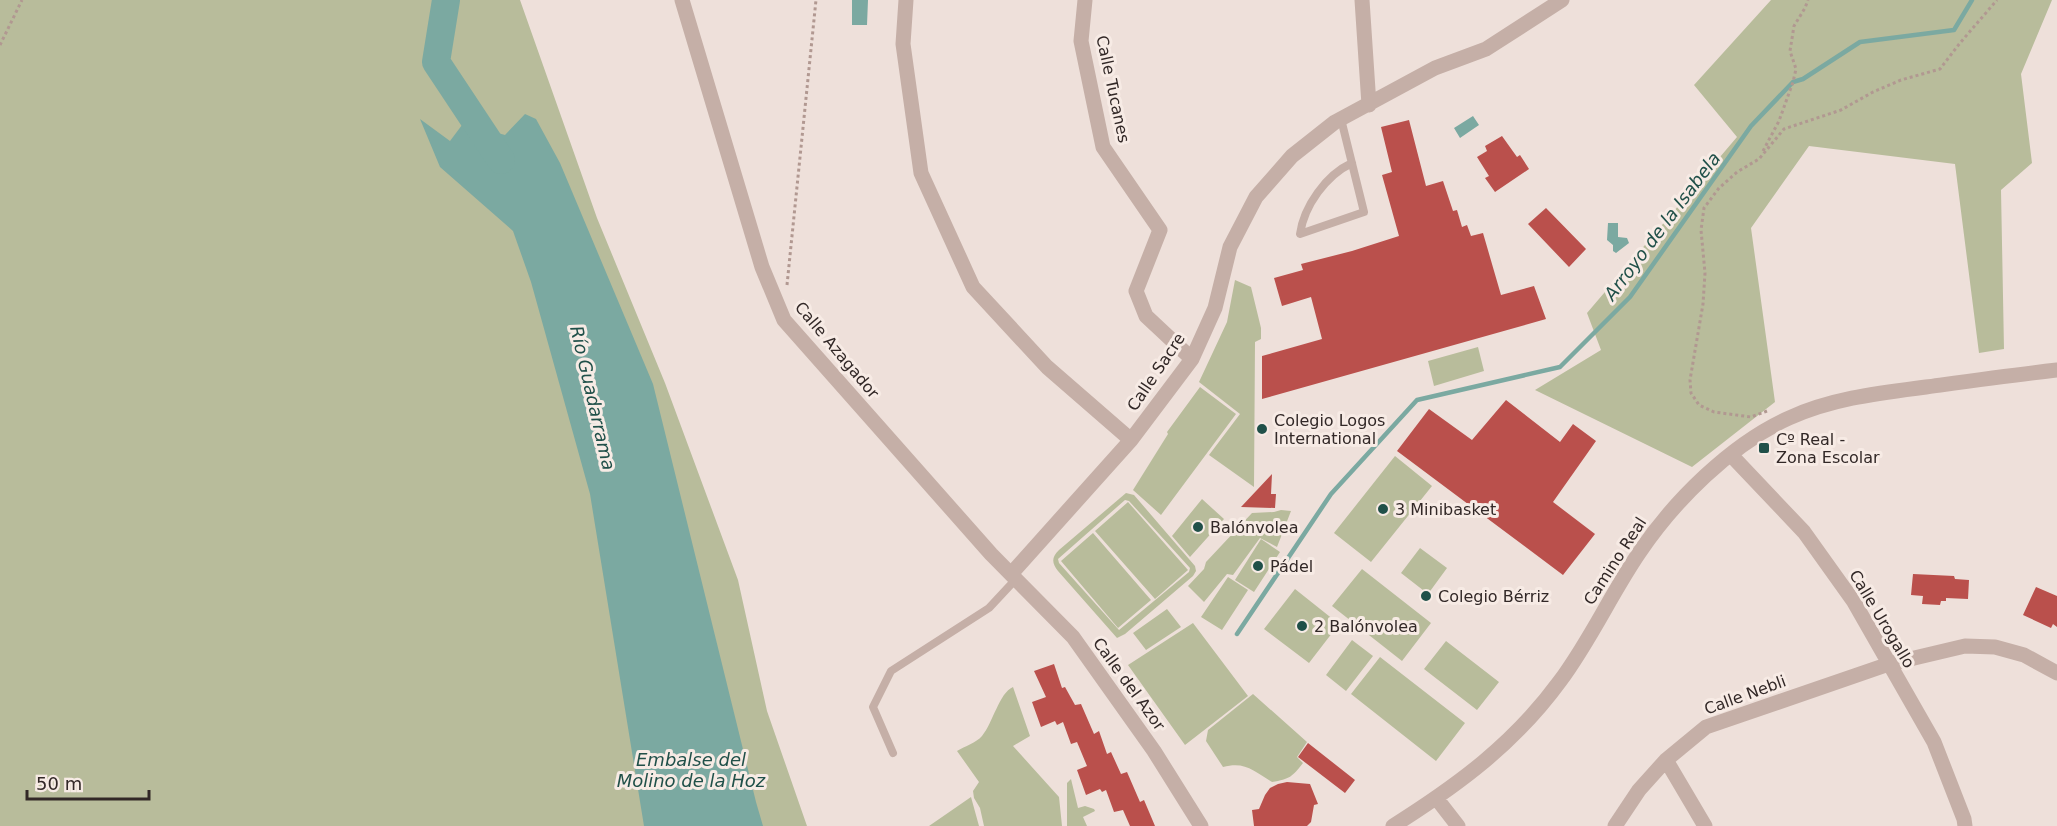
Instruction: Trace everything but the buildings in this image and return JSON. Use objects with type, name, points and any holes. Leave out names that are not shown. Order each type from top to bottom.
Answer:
[{"type":"street","name":"Calle Azagador","points":[[682,0],[762,267],[784,320],[1014,577]]},
{"type":"street","points":[[906,0],[903,44],[921,173],[973,287],[1047,368],[1131,441]]},
{"type":"street","name":"Calle Tucanes","points":[[1085,0],[1082,41],[1103,147],[1160,231],[1136,291],[1146,316],[1192,359]]},
{"type":"street","points":[[1362,0],[1369,105]]},
{"type":"street","name":"Calle Sacre","points":[[1014,577],[1131,441],[1192,359],[1215,308],[1230,247],[1256,197],[1292,156],[1341,119],[1435,68],[1486,49],[1562,0]]},
{"type":"street","name":"Camino Real","points":[[1394,826],[1470,775],[1501,749],[1531,717],[1561,680],[1651,535],[1687,493],[1751,439],[1789,418],[1857,396],[2057,370]]},
{"type":"street","name":"Calle Urogallo","points":[[1731,455],[1804,532],[1854,602],[1934,742],[1965,826]]},
{"type":"street","name":"Calle del Azor","points":[[1014,577],[1073,637],[1155,751],[1201,826]]},
{"type":"street","name":"Calle Nebli","points":[[1615,826],[1639,790],[1666,760],[1706,727],[1889,664],[1965,645],[1995,647],[2024,655],[2057,673]]},
{"type":"street","points":[[1666,760],[1705,826]]},
{"type":"street","points":[[1437,799],[1458,826]]},
{"type":"lane","points":[[1341,119],[1352,163],[1364,212],[1300,234],[1302,220],[1316,197],[1340,169],[1352,163]]},
{"type":"lane","points":[[893,753],[873,707],[891,671],[989,608],[1014,577]]},
{"type":"path","points":[[0,45],[22,0]]},
{"type":"path","points":[[784,320],[816,0]]},
{"type":"path","points":[[1759,159],[1779,121],[1793,82],[1796,69],[1790,51],[1794,26],[1808,0]]},
{"type":"path","points":[[1771,409],[1751,417],[1714,412],[1694,400],[1690,386],[1703,304],[1705,273],[1701,230],[1704,208],[1719,188],[1737,172],[1759,159],[1784,129],[1841,110],[1901,80],[1940,69],[1996,0]]},
{"type":"green space","points":[[0,0],[520,0],[597,218],[665,383],[738,580],[767,711],[807,826],[0,826]]},
{"type":"green space","points":[[1771,0],[2052,0],[2021,74],[2032,163],[2001,190],[2004,349],[1979,353],[1955,164],[1809,146],[1751,228],[1775,402],[1692,467],[1535,390],[1601,350],[1587,313],[1737,137],[1694,85]]},
{"type":"green space","points":[[1235,280],[1251,287],[1261,328],[1261,339],[1255,342],[1254,487],[1209,455],[1240,414],[1199,382],[1227,322]]},
{"type":"green space","points":[[1478,347],[1484,371],[1434,386],[1428,361]]},
{"type":"green space","points":[[1200,387],[1236,414],[1161,515],[1133,490],[1168,434],[1167,432]]},
{"type":"green space","name":"3 Minibasket","points":[[1395,456],[1432,486],[1371,562],[1334,533]]},
{"type":"green space","points":[[1126,493],[1134,495],[1195,566],[1196,571],[1125,634],[1117,638],[1056,568],[1054,558],[1059,550]],"holes":[[[1125,500],[1129,501],[1190,568],[1189,572],[1119,630],[1059,563],[1058,559]]]},
{"type":"green space","name":"Balónvolea","points":[[1202,499],[1224,519],[1190,557],[1172,536]]},
{"type":"green space","points":[[1128,502],[1188,570],[1155,599],[1095,531]]},
{"type":"green space","points":[[1291,511],[1277,547],[1260,538],[1233,575],[1227,574],[1204,602],[1188,586],[1204,569],[1206,562],[1252,513]]},
{"type":"green space","points":[[1093,533],[1151,600],[1118,628],[1061,561]]},
{"type":"green space","name":"Pádel","points":[[1261,539],[1280,552],[1254,592],[1235,580]]},
{"type":"green space","points":[[1420,548],[1447,568],[1428,594],[1401,573]]},
{"type":"green space","points":[[1362,569],[1431,623],[1402,661],[1332,606]]},
{"type":"green space","points":[[1228,577],[1248,590],[1222,630],[1201,617]]},
{"type":"green space","name":"2 Balónvolea","points":[[1295,589],[1339,624],[1309,663],[1264,629]]},
{"type":"green space","points":[[1167,609],[1181,627],[1146,650],[1133,633]]},
{"type":"green space","points":[[1193,623],[1248,696],[1185,745],[1128,665]]},
{"type":"green space","points":[[1352,640],[1373,656],[1346,691],[1326,675]]},
{"type":"green space","points":[[1446,641],[1499,682],[1477,710],[1424,669]]},
{"type":"green space","points":[[1380,657],[1465,723],[1436,761],[1351,694]]},
{"type":"green space","points":[[1013,687],[1030,736],[1013,746],[1059,797],[1062,826],[984,826],[973,791],[979,782],[957,751],[974,743],[982,736],[1004,695]]},
{"type":"green space","points":[[1253,694],[1307,742],[1297,757],[1303,763],[1287,778],[1272,782],[1243,766],[1223,767],[1206,741],[1208,730]]},
{"type":"green space","points":[[1071,779],[1078,808],[1085,806],[1095,811],[1083,817],[1087,826],[1067,826],[1067,783]]},
{"type":"green space","points":[[971,797],[979,826],[929,826]]},
{"type":"water","points":[[852,0],[868,0],[867,25],[852,25]]},
{"type":"water","name":"Embalse del Molino de la Hoz","points":[[525,114],[536,119],[560,163],[653,384],[763,826],[644,826],[590,494],[531,282],[513,231],[440,167],[420,119],[450,141],[465,121],[476,127],[505,135]]},
{"type":"water","points":[[1473,116],[1479,125],[1460,138],[1454,128]]},
{"type":"water","points":[[1608,223],[1618,223],[1618,237],[1627,238],[1629,243],[1616,253],[1613,251],[1613,245],[1607,240]]},
{"type":"waterway","name":"Río Guadarrama","points":[[446,0],[436,62],[501,160]]},
{"type":"waterway","name":"Arroyo de la Isabela","points":[[1237,634],[1331,494],[1417,400],[1560,367],[1630,297],[1751,126],[1793,82],[1803,79],[1860,42],[1954,30],[1972,0]]},
{"type":"place","name":"Colegio Logos International","points":[[1262,429]]},
{"type":"place","name":"Cº Real - Zona Escolar","points":[[1764,448]]},
{"type":"place","name":"3 Minibasket","points":[[1383,509]]},
{"type":"place","name":"Balónvolea","points":[[1198,527]]},
{"type":"place","name":"Pádel","points":[[1258,566]]},
{"type":"place","name":"Colegio Bérriz","points":[[1426,596]]},
{"type":"place","name":"2 Balónvolea","points":[[1302,626]]}]
